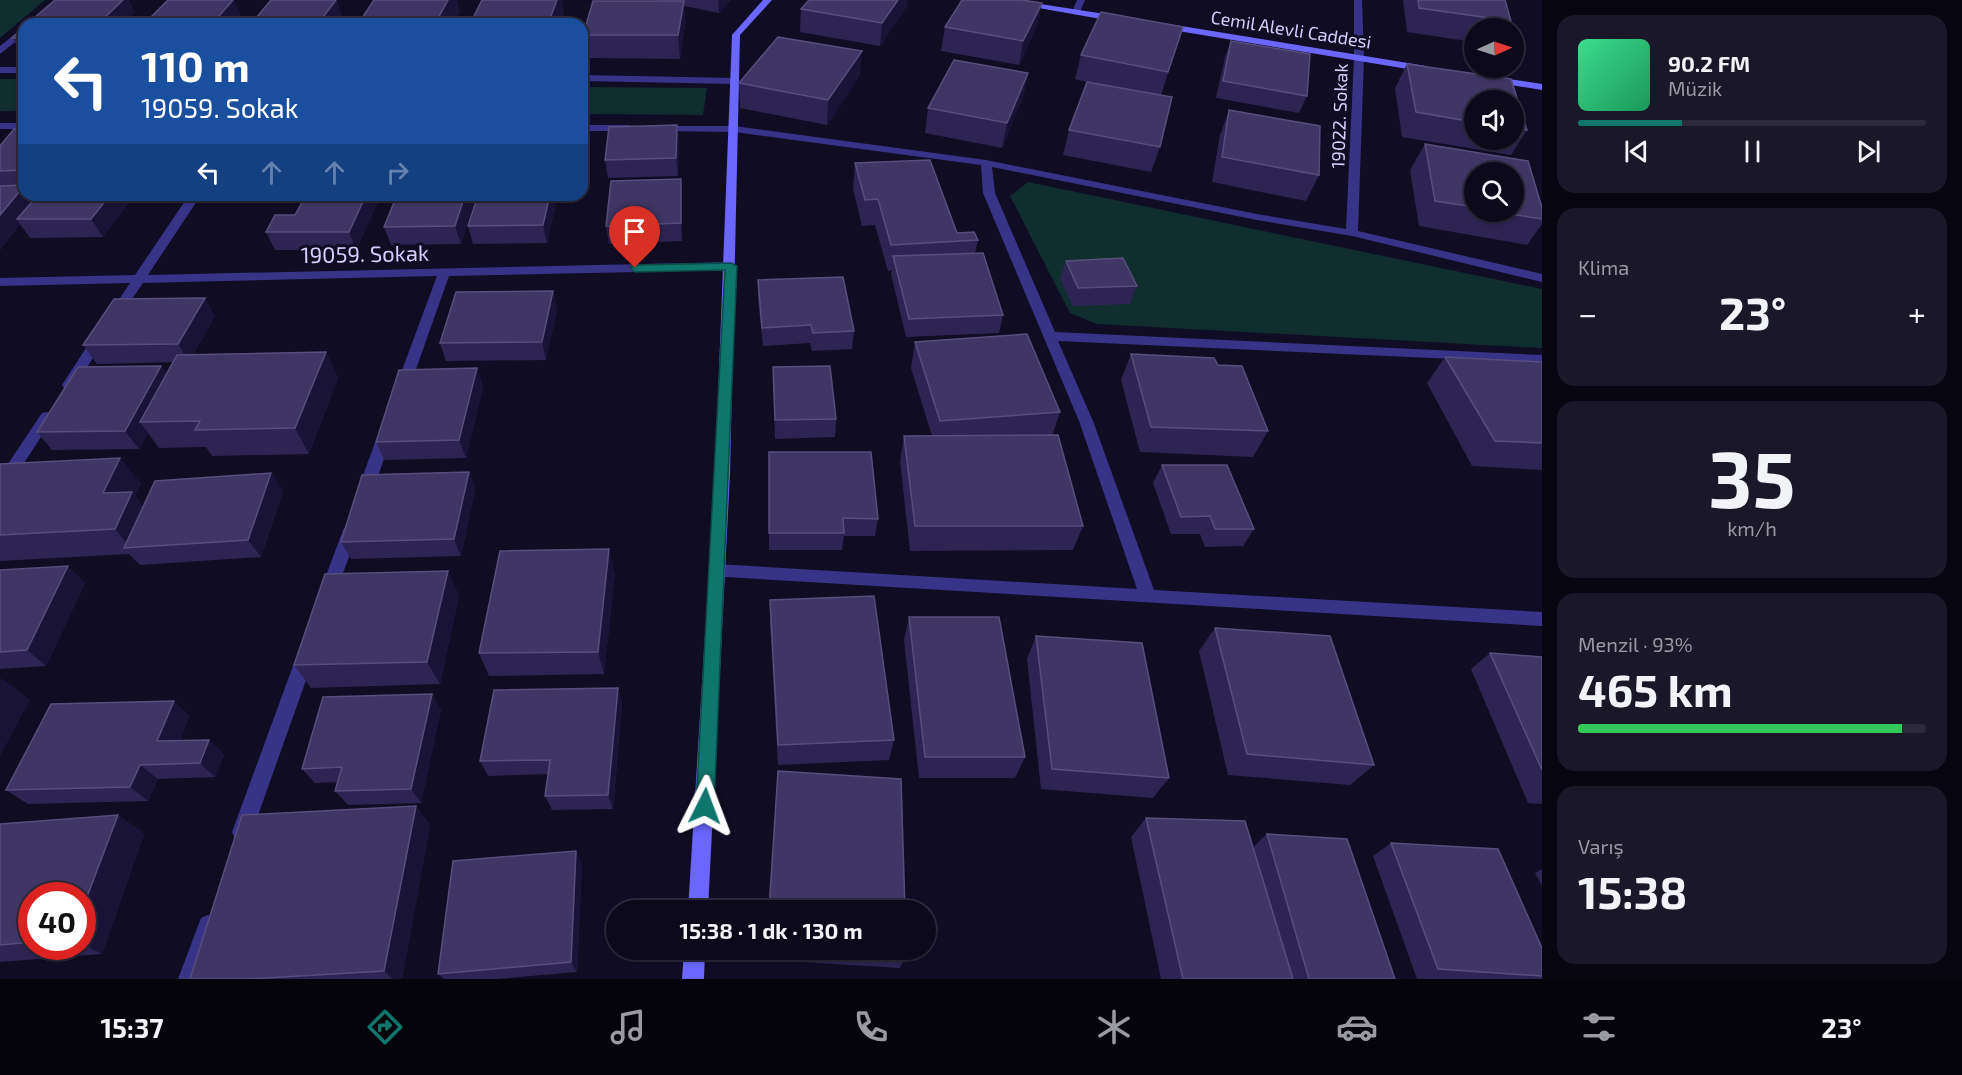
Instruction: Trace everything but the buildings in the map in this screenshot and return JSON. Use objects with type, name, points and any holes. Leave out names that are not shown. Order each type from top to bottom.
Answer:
[{"type":"street","points":[[699,900],[731,266],[736,35],[768,0]]},
{"type":"street","points":[[998,0],[1123,20]]},
{"type":"street","points":[[1076,12],[1081,0]]},
{"type":"street","name":"19022. Sokak","points":[[1352,233],[1359,58],[1358,0]]},
{"type":"street","name":"Cemil Alevli Caddesi","points":[[1147,24],[1439,71]]},
{"type":"street","points":[[0,51],[18,35]]},
{"type":"street","points":[[0,70],[18,70]]},
{"type":"street","points":[[588,78],[735,81]]},
{"type":"street","points":[[1485,78],[1542,87]]},
{"type":"street","points":[[0,126],[18,126]]},
{"type":"street","points":[[588,128],[640,128]]},
{"type":"street","points":[[652,128],[734,129],[986,163],[1257,217],[1352,233],[1542,278]]},
{"type":"street","points":[[986,163],[989,193],[1086,421],[1148,596]]},
{"type":"street","points":[[0,488],[191,201]]},
{"type":"street","name":"19059. Sokak","points":[[0,282],[731,266]]},
{"type":"street","points":[[322,609],[444,273]]},
{"type":"street","points":[[1050,336],[1542,359]]},
{"type":"street","points":[[716,570],[1542,619]]},
{"type":"street","points":[[237,844],[310,643]]},
{"type":"street","points":[[189,979],[213,912]]},
{"type":"street","points":[[693,979],[694,960]]},
{"type":"green space","points":[[0,0],[45,0],[24,18],[18,18],[18,23],[0,38]]},
{"type":"green space","points":[[0,79],[18,79],[18,111],[0,111]]},
{"type":"green space","points":[[588,87],[707,88],[703,115],[588,114]]},
{"type":"green space","points":[[1028,182],[1542,289],[1542,348],[1097,324],[1070,313],[1010,196]]},
{"type":"route","points":[[635,268],[731,266],[705,806]]}]
